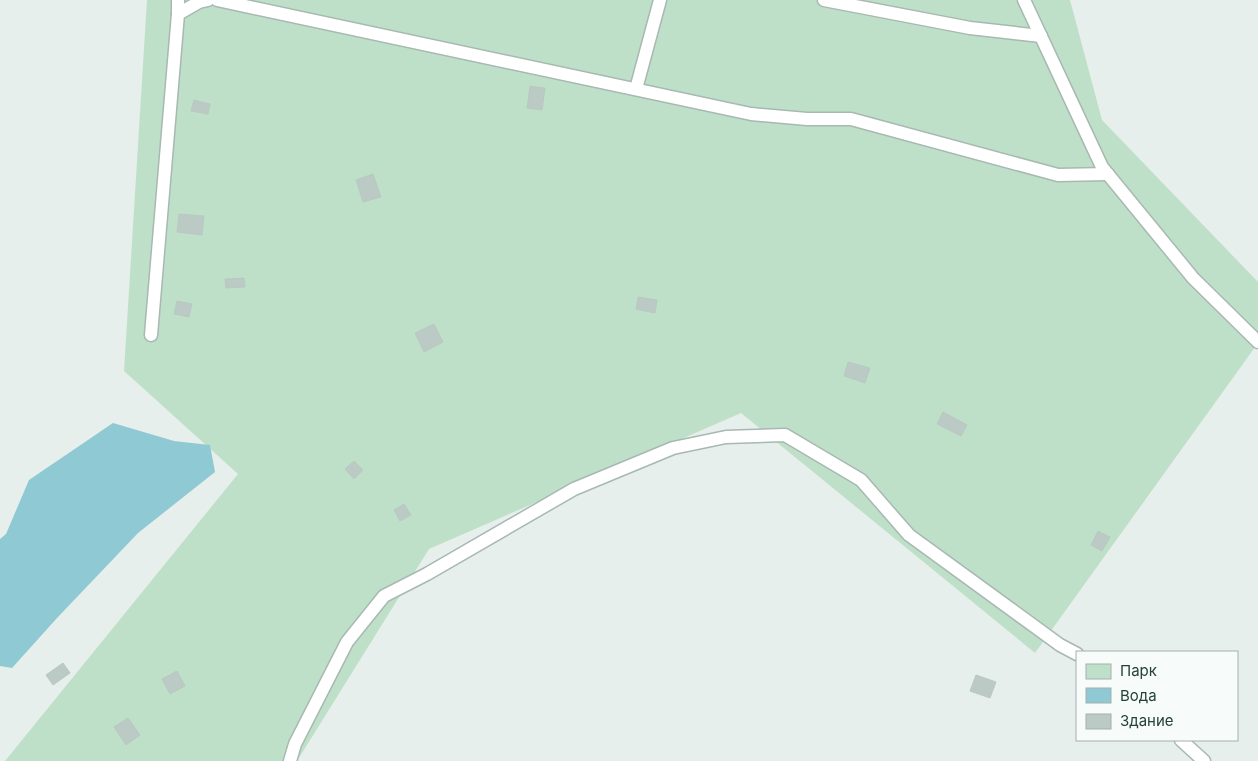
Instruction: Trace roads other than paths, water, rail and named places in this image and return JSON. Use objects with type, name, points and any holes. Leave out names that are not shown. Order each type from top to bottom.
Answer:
[{"type":"lane","points":[[151,335],[178,0]]},
{"type":"lane","points":[[178,14],[199,2],[208,0]]},
{"type":"lane","points":[[217,0],[751,114],[807,119],[851,119],[1058,175],[1108,174]]},
{"type":"lane","points":[[636,90],[660,0]]},
{"type":"lane","points":[[824,0],[970,28],[1041,36]]},
{"type":"lane","points":[[1024,0],[1102,167],[1193,278],[1258,342]]},
{"type":"lane","points":[[290,761],[295,744],[347,642],[384,596],[427,574],[574,489],[673,448],[726,437],[786,435],[861,480],[909,535],[1060,645],[1076,653]]},
{"type":"lane","points":[[1182,741],[1204,761]]},
{"type":"water","points":[[113,423],[174,441],[210,445],[215,472],[138,533],[12,668],[0,666],[0,539],[6,534],[29,480]]}]
